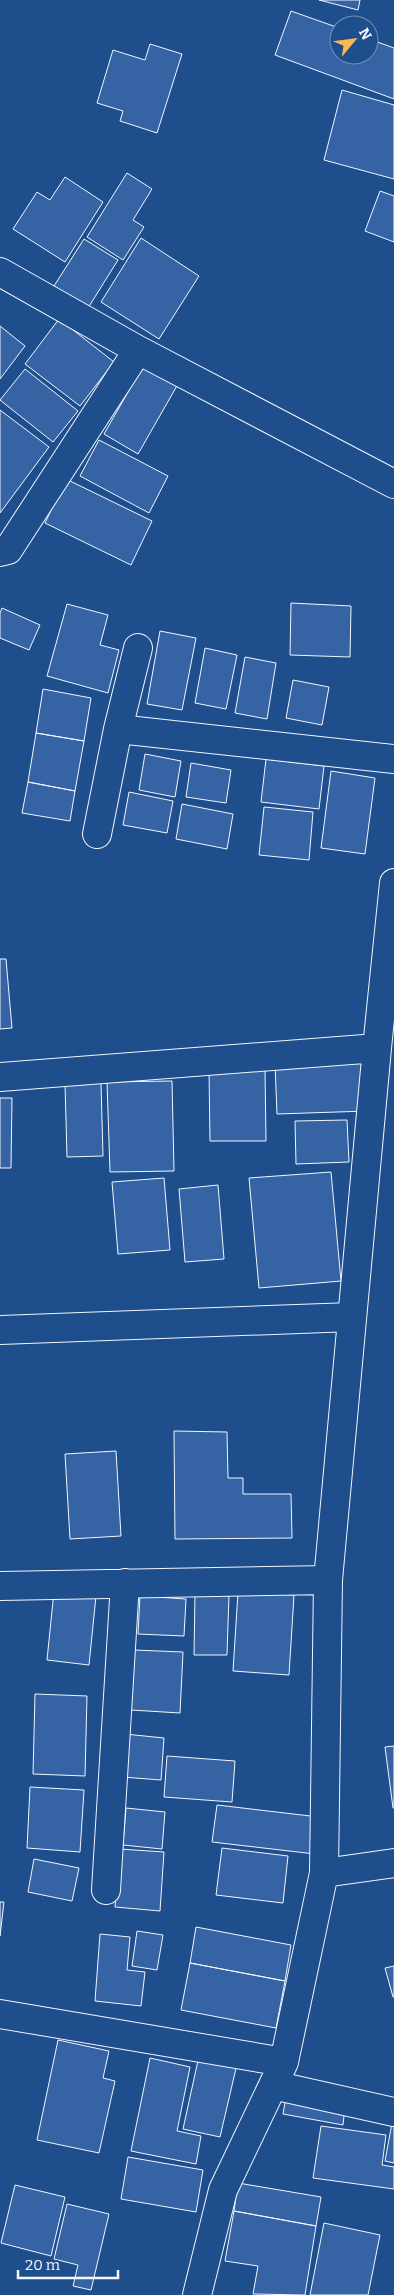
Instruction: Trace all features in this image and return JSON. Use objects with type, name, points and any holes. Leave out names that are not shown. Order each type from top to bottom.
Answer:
[{"type":"street","points":[[0,272],[138,350],[394,484]]},
{"type":"street","points":[[0,552],[8,550],[138,350]]},
{"type":"street","points":[[97,834],[118,728],[138,648]]},
{"type":"street","points":[[118,728],[394,759]]},
{"type":"street","points":[[197,2295],[223,2190],[278,2074],[324,1873],[328,1580],[376,1048],[394,883]]},
{"type":"street","points":[[0,1077],[376,1048]]},
{"type":"street","points":[[0,1330],[352,1317]]},
{"type":"street","points":[[0,1586],[328,1580]]},
{"type":"street","points":[[106,1890],[125,1583]]},
{"type":"street","points":[[324,1873],[394,1863]]},
{"type":"street","points":[[0,2014],[278,2074],[394,2112]]},
{"type":"building","points":[[319,0],[360,0],[358,10]]},
{"type":"building","points":[[291,11],[329,24],[329,65],[379,65],[379,43],[394,48],[394,99],[275,55]]},
{"type":"building","points":[[150,44],[182,54],[157,133],[120,121],[123,111],[97,103],[113,50],[145,60]]},
{"type":"building","points":[[342,90],[394,105],[394,179],[324,160]]},
{"type":"building","points":[[127,173],[152,189],[133,220],[144,227],[123,260],[87,237]]},
{"type":"building","points":[[65,177],[103,202],[65,262],[13,229],[37,192],[50,200]]},
{"type":"building","points":[[380,191],[394,196],[394,242],[365,231]]},
{"type":"building","points":[[141,238],[199,276],[159,339],[101,302]]},
{"type":"building","points":[[84,239],[118,260],[88,308],[54,286]]},
{"type":"building","points":[[59,319],[114,362],[80,406],[25,364]]},
{"type":"building","points":[[0,326],[25,346],[0,379]]},
{"type":"building","points":[[144,364],[178,384],[138,454],[104,434]]},
{"type":"building","points":[[25,369],[78,411],[53,442],[0,400]]},
{"type":"building","points":[[0,410],[49,447],[0,513]]},
{"type":"building","points":[[99,440],[168,476],[149,513],[80,476]]},
{"type":"building","points":[[66,479],[152,521],[131,565],[45,523]]},
{"type":"building","points":[[291,603],[351,606],[350,657],[290,655]]},
{"type":"building","points":[[67,604],[108,615],[100,645],[119,650],[108,693],[47,676]]},
{"type":"building","points":[[2,608],[40,625],[29,650],[0,638],[0,613]]},
{"type":"building","points":[[160,631],[196,638],[182,710],[147,704]]},
{"type":"building","points":[[205,648],[237,655],[226,709],[195,703]]},
{"type":"building","points":[[245,657],[276,663],[267,719],[235,713]]},
{"type":"building","points":[[293,680],[329,687],[322,725],[286,718]]},
{"type":"building","points":[[43,689],[91,698],[84,741],[36,733]]},
{"type":"building","points":[[36,733],[84,741],[75,791],[28,782]]},
{"type":"building","points":[[145,754],[181,761],[175,797],[139,790]]},
{"type":"building","points":[[266,759],[324,766],[319,809],[261,802]]},
{"type":"building","points":[[191,763],[231,770],[226,803],[186,797]]},
{"type":"building","points":[[331,771],[375,778],[365,854],[321,848]]},
{"type":"building","points":[[28,782],[75,791],[70,821],[22,813]]},
{"type":"building","points":[[129,792],[173,801],[167,833],[123,825]]},
{"type":"building","points":[[182,804],[233,814],[227,849],[176,839]]},
{"type":"building","points":[[264,807],[313,812],[309,860],[259,855]]},
{"type":"building","points":[[0,959],[6,959],[12,1028],[0,1029]]},
{"type":"building","points":[[365,1060],[367,1111],[277,1114],[275,1063]]},
{"type":"building","points":[[209,1070],[265,1070],[266,1141],[210,1141]]},
{"type":"building","points":[[172,1081],[174,1171],[110,1172],[107,1082]]},
{"type":"building","points":[[101,1083],[103,1156],[67,1157],[65,1084]]},
{"type":"building","points":[[0,1098],[12,1098],[11,1168],[0,1168]]},
{"type":"building","points":[[347,1120],[349,1162],[296,1164],[295,1121]]},
{"type":"building","points":[[331,1172],[341,1281],[259,1288],[249,1178]]},
{"type":"building","points":[[164,1178],[170,1250],[118,1254],[112,1182]]},
{"type":"building","points":[[218,1185],[224,1259],[185,1262],[179,1189]]},
{"type":"building","points":[[174,1431],[227,1432],[228,1478],[243,1478],[243,1494],[291,1494],[292,1538],[175,1539]]},
{"type":"building","points":[[116,1451],[121,1536],[70,1539],[65,1454]]},
{"type":"building","points":[[54,1591],[96,1596],[89,1665],[47,1660]]},
{"type":"building","points":[[238,1592],[294,1595],[289,1675],[233,1671]]},
{"type":"building","points":[[195,1594],[229,1595],[227,1655],[194,1655]]},
{"type":"building","points":[[140,1596],[186,1599],[184,1636],[138,1634]]},
{"type":"building","points":[[134,1650],[183,1652],[180,1713],[131,1710]]},
{"type":"building","points":[[35,1694],[87,1696],[85,1776],[33,1774]]},
{"type":"building","points":[[125,1734],[164,1738],[161,1780],[122,1777]]},
{"type":"building","points":[[394,1746],[394,1808],[393,1808],[385,1747]]},
{"type":"building","points":[[167,1756],[235,1761],[232,1802],[164,1797]]},
{"type":"building","points":[[30,1787],[84,1790],[80,1852],[27,1848]]},
{"type":"building","points":[[217,1805],[319,1817],[315,1854],[212,1842]]},
{"type":"building","points":[[126,1808],[165,1812],[162,1849],[123,1845]]},
{"type":"building","points":[[222,1848],[288,1856],[283,1903],[216,1895]]},
{"type":"building","points":[[120,1849],[164,1852],[160,1911],[115,1907]]},
{"type":"building","points":[[34,1859],[79,1868],[72,1901],[28,1892]]},
{"type":"building","points":[[0,1902],[4,1902],[0,1936]]},
{"type":"building","points":[[196,1927],[291,1945],[285,1981],[190,1963]]},
{"type":"building","points":[[137,1931],[163,1935],[157,1970],[132,1966]]},
{"type":"building","points":[[100,1934],[130,1937],[127,1970],[145,1972],[141,2006],[95,2001]]},
{"type":"building","points":[[190,1963],[285,1981],[276,2028],[181,2010]]},
{"type":"building","points":[[394,1966],[394,1997],[393,1997],[385,1968]]},
{"type":"building","points":[[58,2040],[109,2051],[103,2078],[115,2081],[99,2153],[37,2140]]},
{"type":"building","points":[[199,2056],[237,2064],[220,2137],[183,2129]]},
{"type":"building","points":[[150,2058],[190,2067],[177,2131],[201,2136],[196,2164],[131,2151]]},
{"type":"building","points":[[286,2097],[345,2107],[343,2125],[283,2114]]},
{"type":"building","points":[[392,2123],[394,2124],[394,2163],[385,2161]]},
{"type":"building","points":[[321,2126],[386,2135],[382,2165],[394,2167],[394,2189],[313,2178]]},
{"type":"building","points":[[128,2157],[203,2170],[196,2212],[121,2199]]},
{"type":"building","points":[[238,2183],[321,2197],[316,2226],[234,2211]]},
{"type":"building","points":[[15,2185],[65,2197],[51,2256],[1,2243]]},
{"type":"building","points":[[67,2204],[109,2214],[91,2290],[73,2286],[78,2265],[54,2259]]},
{"type":"building","points":[[234,2211],[316,2226],[305,2295],[253,2294],[258,2266],[225,2261]]},
{"type":"building","points":[[324,2223],[380,2235],[368,2295],[310,2295]]}]
